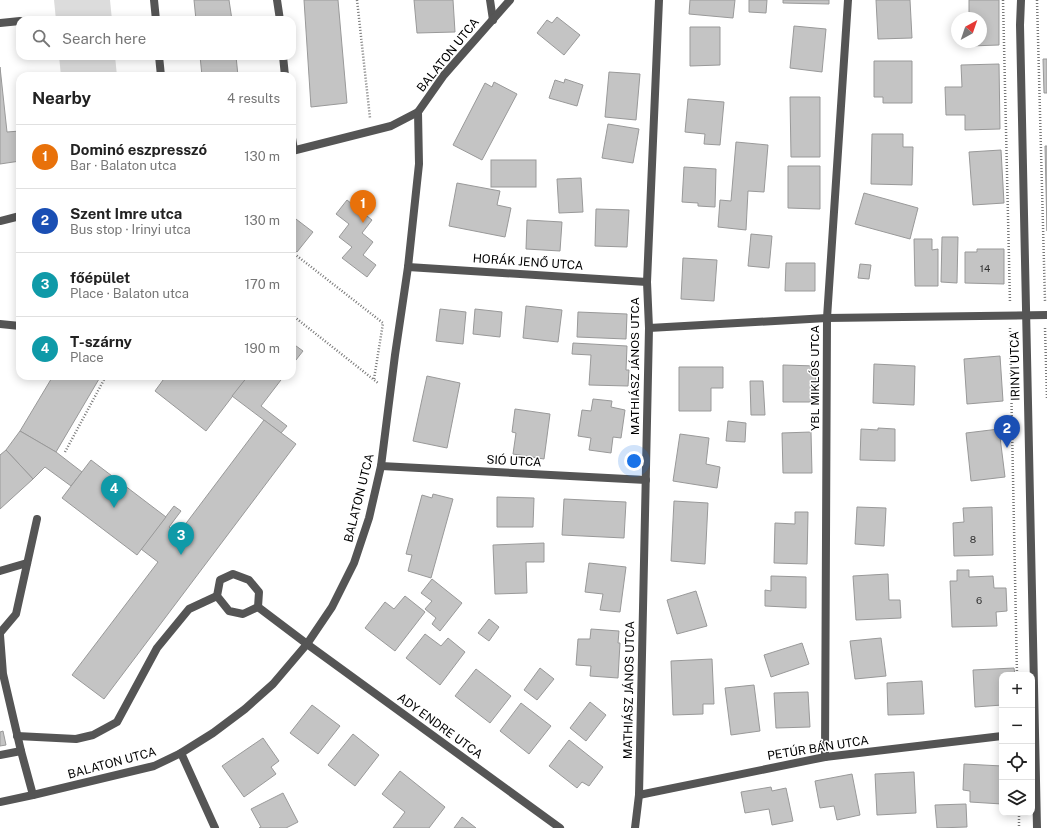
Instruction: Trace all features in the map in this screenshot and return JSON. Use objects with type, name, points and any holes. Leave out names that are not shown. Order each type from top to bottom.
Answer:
[{"type":"street","points":[[154,0],[156,16]]},
{"type":"street","points":[[278,0],[280,16]]},
{"type":"street","points":[[490,0],[493,20]]},
{"type":"street","name":"BALATON UTCA","points":[[0,802],[154,766],[181,754],[213,734],[246,710],[273,684],[306,644],[332,607],[354,563],[369,518],[381,466],[408,267],[419,164],[418,112],[444,74],[510,0]]},
{"type":"street","name":"MATHIÁSZ JÁNOS UTCA","points":[[635,828],[639,795],[646,480],[649,328],[647,282],[660,0]]},
{"type":"street","name":"YBL MIKLÓS UTCA","points":[[825,757],[827,318],[848,0]]},
{"type":"street","name":"IRINYI UTCA","points":[[1021,0],[1020,25],[1033,708]]},
{"type":"street","points":[[0,23],[16,21]]},
{"type":"street","points":[[159,60],[161,72]]},
{"type":"street","points":[[283,60],[285,72]]},
{"type":"street","points":[[296,150],[373,132],[391,126],[418,112]]},
{"type":"street","points":[[0,221],[16,217]]},
{"type":"street","name":"HORÁK JENŐ UTCA","points":[[408,267],[647,282]]},
{"type":"street","points":[[649,328],[827,318],[1046,315]]},
{"type":"street","points":[[0,324],[16,326]]},
{"type":"street","name":"SIÓ UTCA","points":[[381,466],[646,480]]},
{"type":"street","points":[[33,795],[17,736],[3,674],[0,634],[16,614],[37,519]]},
{"type":"street","points":[[0,571],[27,563]]},
{"type":"street","points":[[233,574],[249,580],[259,592],[258,607],[243,614],[229,611],[217,596],[220,580],[233,574]]},
{"type":"street","points":[[17,736],[76,739],[93,735],[117,722],[157,648],[189,609],[217,596]]},
{"type":"street","name":"ADY ENDRE UTCA","points":[[258,607],[306,644],[560,828]]},
{"type":"street","name":"PETÚR BÁN UTCA","points":[[639,795],[825,757],[999,736]]},
{"type":"street","name":"IRINYI UTCA","points":[[1033,744],[1037,828]]},
{"type":"street","points":[[0,755],[21,751]]},
{"type":"street","points":[[181,754],[215,828]]},
{"type":"path","points":[[357,0],[368,108],[373,132]]},
{"type":"path","points":[[1003,0],[1017,672]]},
{"type":"path","points":[[1037,0],[1047,399]]},
{"type":"path","points":[[296,255],[383,323],[374,379]]},
{"type":"path","points":[[296,318],[391,394]]},
{"type":"path","points":[[65,452],[104,380]]},
{"type":"path","points":[[1018,816],[1019,828]]},
{"type":"shaded area","points":[[54,0],[110,0],[112,16],[56,16]]},
{"type":"shaded area","points":[[59,60],[115,60],[117,72],[61,72]]},
{"type":"building","points":[[194,0],[229,0],[231,16],[196,16]]},
{"type":"building","points":[[304,0],[338,0],[347,103],[311,107]]},
{"type":"building","points":[[414,0],[453,0],[455,32],[417,33]]},
{"type":"building","points":[[690,0],[735,0],[733,18],[689,14]]},
{"type":"building","points":[[749,0],[767,0],[766,13],[749,12]]},
{"type":"building","points":[[783,0],[829,0],[829,4],[783,3]]},
{"type":"building","points":[[876,0],[910,0],[912,38],[878,39]]},
{"type":"building","points":[[969,0],[999,0],[999,45],[987,45],[987,12],[969,12]]},
{"type":"building","points":[[557,17],[580,35],[564,55],[537,33],[547,20],[552,23]]},
{"type":"building","points":[[794,26],[826,29],[822,72],[790,68]]},
{"type":"building","points":[[690,27],[720,27],[720,65],[690,66]]},
{"type":"building","points":[[1043,59],[1047,59],[1047,93],[1044,93]]},
{"type":"building","points":[[200,60],[236,60],[238,72],[202,72]]},
{"type":"building","points":[[874,61],[912,61],[912,103],[883,103],[883,97],[874,97]]},
{"type":"building","points":[[999,64],[1000,129],[965,130],[965,115],[946,115],[945,87],[962,87],[961,65]]},
{"type":"building","points":[[0,67],[7,132],[16,131],[16,162],[0,164]]},
{"type":"building","points":[[609,72],[640,74],[636,120],[605,117]]},
{"type":"building","points":[[565,79],[583,85],[577,106],[549,98],[555,80],[564,83]]},
{"type":"building","points":[[494,82],[517,94],[482,160],[453,145],[485,83],[492,87]]},
{"type":"building","points":[[790,97],[820,97],[820,157],[791,157]]},
{"type":"building","points":[[688,99],[724,102],[720,145],[704,144],[705,134],[685,132]]},
{"type":"building","points":[[608,124],[639,129],[633,163],[602,158]]},
{"type":"building","points":[[872,134],[903,134],[903,147],[913,147],[912,185],[871,184]]},
{"type":"building","points":[[736,142],[768,145],[764,192],[748,191],[746,230],[718,227],[720,200],[731,201]]},
{"type":"building","points":[[1045,146],[1047,146],[1047,231]]},
{"type":"building","points":[[1001,150],[1004,203],[973,205],[969,152]]},
{"type":"building","points":[[491,160],[536,160],[536,187],[491,187]]},
{"type":"building","points":[[788,166],[820,166],[820,209],[788,208]]},
{"type":"building","points":[[684,167],[716,169],[715,207],[698,206],[698,203],[682,202]]},
{"type":"building","points":[[581,178],[583,212],[559,213],[557,179]]},
{"type":"building","points":[[457,183],[500,191],[497,205],[511,208],[505,237],[449,226]]},
{"type":"building","points":[[864,193],[918,208],[910,239],[855,224]]},
{"type":"building","points":[[347,200],[372,220],[362,233],[373,242],[363,255],[376,265],[367,277],[342,258],[352,247],[339,237],[349,224],[336,214]]},
{"type":"building","points":[[596,209],[629,210],[627,247],[595,246]]},
{"type":"building","points":[[296,219],[313,232],[297,252],[296,251]]},
{"type":"building","points":[[527,220],[562,222],[560,251],[526,249]]},
{"type":"building","points":[[751,234],[772,236],[769,268],[748,266]]},
{"type":"building","points":[[942,237],[958,237],[957,283],[941,282]]},
{"type":"building","points":[[914,239],[932,239],[932,250],[938,249],[938,286],[915,286]]},
{"type":"building","points":[[977,249],[1004,249],[1004,284],[965,283],[965,252],[977,252]]},
{"type":"building","points":[[683,258],[717,260],[714,301],[681,299]]},
{"type":"building","points":[[786,263],[815,263],[815,291],[785,291]]},
{"type":"building","points":[[860,264],[871,265],[869,279],[858,278]]},
{"type":"building","points":[[526,306],[562,310],[558,342],[523,338]]},
{"type":"building","points":[[440,309],[466,312],[463,344],[436,341]]},
{"type":"building","points":[[475,309],[502,312],[500,337],[473,334]]},
{"type":"building","points":[[578,312],[627,314],[626,339],[577,337]]},
{"type":"building","points":[[573,343],[627,346],[626,370],[629,370],[628,386],[589,385],[591,355],[572,354]]},
{"type":"building","points":[[296,346],[303,351],[296,360]]},
{"type":"building","points":[[1000,356],[1003,401],[967,404],[964,359]]},
{"type":"building","points":[[874,364],[915,366],[914,405],[873,403]]},
{"type":"building","points":[[783,365],[816,366],[815,402],[783,402]]},
{"type":"building","points":[[679,367],[723,367],[723,388],[711,388],[711,411],[679,411]]},
{"type":"building","points":[[427,376],[460,383],[447,448],[413,441]]},
{"type":"building","points":[[51,380],[98,380],[56,452],[20,431]]},
{"type":"building","points":[[163,380],[245,380],[206,431],[155,391]]},
{"type":"building","points":[[245,380],[281,380],[261,406],[287,426],[281,433],[232,396]]},
{"type":"building","points":[[750,381],[763,381],[765,415],[751,415]]},
{"type":"building","points":[[593,399],[612,401],[611,407],[625,410],[621,438],[613,437],[611,453],[589,450],[591,438],[578,436],[582,410],[591,411]]},
{"type":"building","points":[[515,409],[550,414],[544,459],[513,454],[516,433],[512,432]]},
{"type":"building","points":[[264,420],[296,444],[104,699],[72,675],[158,562],[141,549],[174,506],[181,511],[169,527],[178,534]]},
{"type":"building","points":[[728,421],[746,423],[745,442],[726,441]]},
{"type":"building","points":[[878,428],[895,429],[895,461],[860,460],[861,429],[878,430]]},
{"type":"building","points":[[999,429],[1005,477],[971,481],[966,433]]},
{"type":"building","points":[[20,431],[56,452],[82,472],[71,486],[45,467],[33,479],[6,450]]},
{"type":"building","points":[[811,432],[812,473],[783,473],[782,433]]},
{"type":"building","points":[[680,434],[709,438],[706,464],[720,467],[717,488],[673,481]]},
{"type":"building","points":[[6,450],[33,479],[0,509],[0,455]]},
{"type":"building","points":[[91,460],[166,517],[137,555],[62,498]]},
{"type":"building","points":[[433,494],[453,499],[431,578],[408,571],[412,555],[406,554],[422,495],[432,498]]},
{"type":"building","points":[[497,497],[534,498],[533,527],[497,527]]},
{"type":"building","points":[[564,499],[626,502],[624,538],[562,535]]},
{"type":"building","points":[[674,501],[708,503],[705,564],[671,561]]},
{"type":"building","points":[[857,507],[886,508],[884,546],[855,544]]},
{"type":"building","points":[[992,507],[993,555],[954,556],[953,523],[964,522],[963,508]]},
{"type":"building","points":[[795,512],[808,512],[807,564],[774,563],[775,523],[795,524]]},
{"type":"building","points":[[544,543],[544,562],[526,562],[527,593],[495,594],[493,545]]},
{"type":"building","points":[[589,563],[626,567],[620,612],[600,610],[603,594],[585,592]]},
{"type":"building","points":[[957,570],[969,570],[969,577],[993,576],[994,588],[1006,588],[1007,611],[996,612],[997,626],[952,627],[950,581],[957,581]]},
{"type":"building","points":[[888,574],[889,600],[900,600],[901,618],[856,620],[853,576]]},
{"type":"building","points":[[771,576],[806,577],[806,608],[765,606],[765,590],[771,591]]},
{"type":"building","points":[[432,579],[462,603],[440,631],[432,624],[436,618],[425,609],[432,601],[421,593]]},
{"type":"building","points":[[696,591],[707,626],[677,634],[667,600]]},
{"type":"building","points":[[405,596],[425,612],[395,651],[365,628],[385,602],[394,609]]},
{"type":"building","points":[[489,619],[499,627],[489,641],[478,633]]},
{"type":"building","points":[[591,629],[619,631],[618,643],[620,643],[618,678],[590,676],[591,666],[576,665],[578,639],[590,639]]},
{"type":"building","points":[[425,634],[441,646],[448,638],[465,652],[440,685],[406,658]]},
{"type":"building","points":[[881,638],[886,676],[855,679],[850,641]]},
{"type":"building","points":[[802,643],[809,664],[771,677],[764,655]]},
{"type":"building","points":[[712,659],[714,704],[703,704],[703,714],[673,715],[671,661]]},
{"type":"building","points":[[540,668],[554,679],[537,700],[524,690]]},
{"type":"building","points":[[1014,668],[1015,672],[999,672],[999,705],[975,707],[973,670]]},
{"type":"building","points":[[476,669],[511,696],[490,723],[455,696]]},
{"type":"building","points":[[922,681],[924,714],[888,715],[887,683]]},
{"type":"building","points":[[754,685],[760,731],[731,735],[725,688]]},
{"type":"building","points":[[808,692],[810,727],[776,728],[774,693]]},
{"type":"building","points":[[590,702],[606,715],[586,741],[570,728]]},
{"type":"building","points":[[521,703],[551,726],[529,754],[500,731]]},
{"type":"building","points":[[312,705],[340,726],[318,754],[290,733]]},
{"type":"building","points":[[3,731],[6,745],[0,746],[0,732]]},
{"type":"building","points":[[353,734],[379,755],[355,786],[328,765]]},
{"type":"building","points":[[263,738],[279,761],[271,767],[276,774],[244,797],[222,766]]},
{"type":"building","points":[[569,740],[603,767],[589,786],[582,782],[577,788],[549,766]]},
{"type":"building","points":[[964,764],[999,766],[999,804],[970,802],[970,791],[963,790]]},
{"type":"building","points":[[400,771],[445,807],[429,828],[393,828],[405,812],[382,794]]},
{"type":"building","points":[[914,772],[916,813],[877,815],[875,774]]},
{"type":"building","points":[[852,774],[860,815],[837,820],[834,806],[820,808],[815,781]]},
{"type":"building","points":[[771,787],[772,791],[786,788],[793,821],[772,825],[769,809],[745,813],[741,792]]},
{"type":"building","points":[[283,793],[298,822],[286,828],[259,828],[261,827],[251,809]]},
{"type":"building","points":[[966,804],[967,827],[937,828],[935,805]]},
{"type":"building","points":[[462,817],[476,828],[454,828]]},
{"type":"place","name":"Dominó eszpresszó","points":[[363,223]]},
{"type":"place","name":"Szent Imre utca","points":[[1007,448]]},
{"type":"place","name":"T-szárny","points":[[114,508]]},
{"type":"place","name":"főépület","points":[[181,555]]}]
